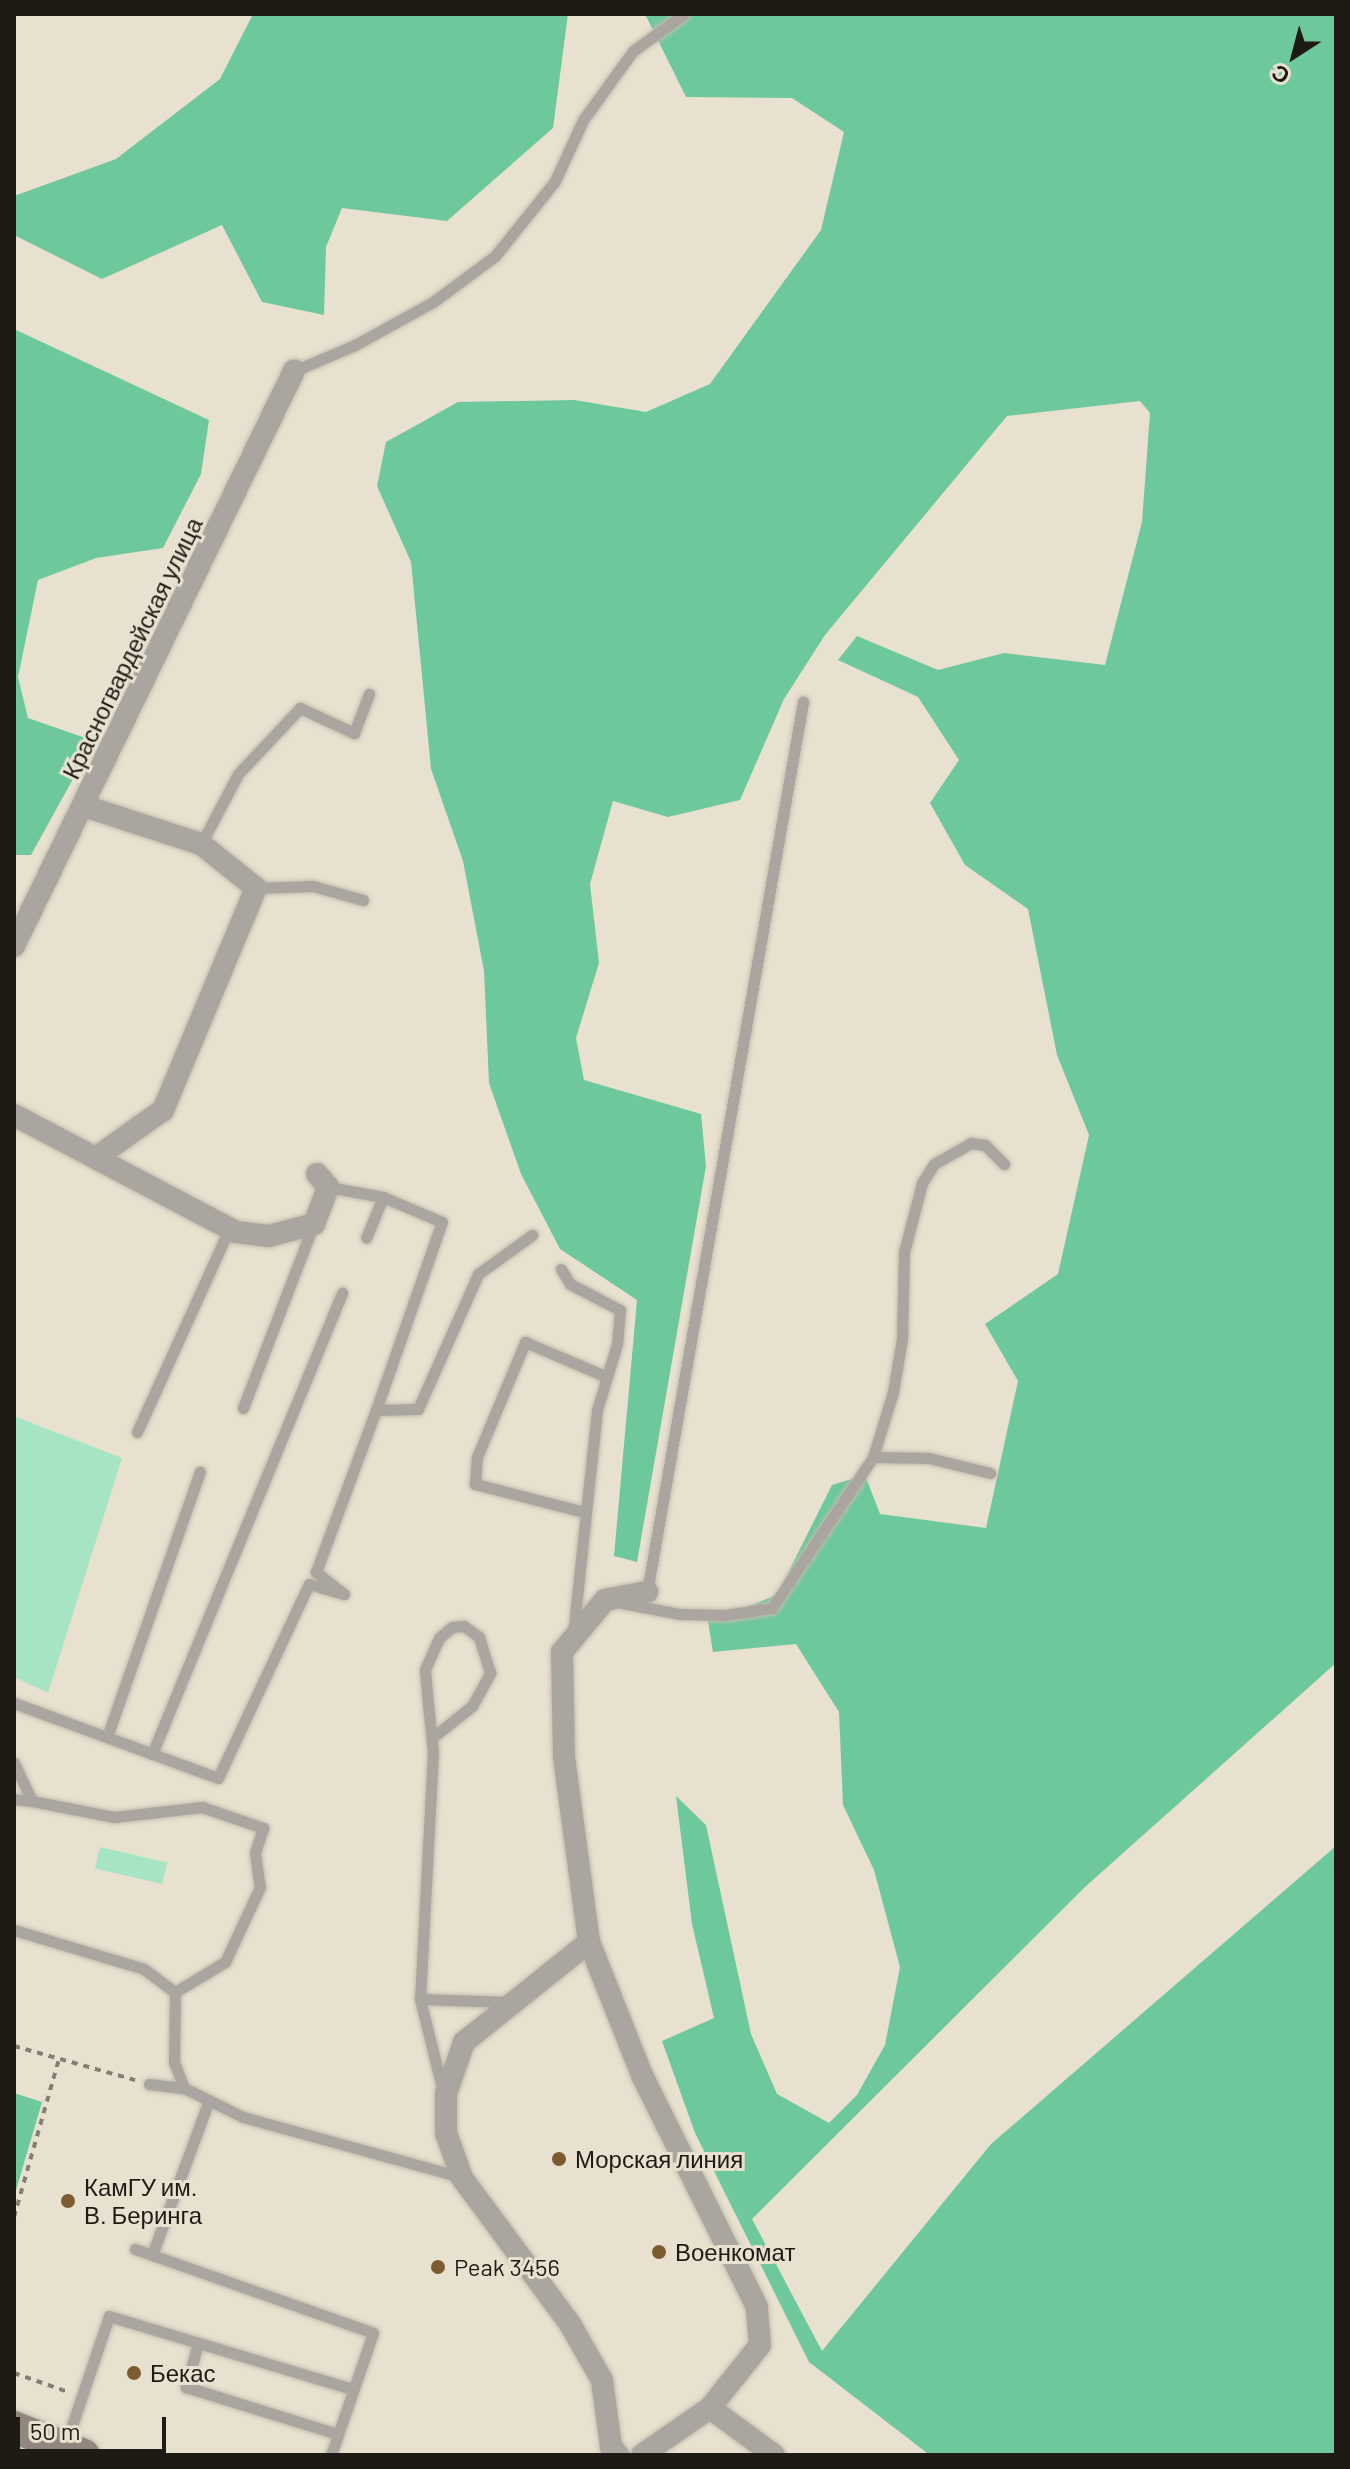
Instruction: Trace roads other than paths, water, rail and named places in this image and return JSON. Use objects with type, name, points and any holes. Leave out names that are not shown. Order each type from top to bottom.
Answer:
[{"type":"main road","points":[[14,2427],[74,2451]]},
{"type":"street","name":"Красногвардейская улица","points":[[14,946],[294,371]]},
{"type":"street","points":[[84,806],[201,844],[256,888],[163,1110],[97,1157]]},
{"type":"street","points":[[14,1115],[229,1229],[269,1236],[314,1224],[323,1180]]},
{"type":"street","points":[[642,2455],[710,2408],[760,2345],[757,2307],[642,2075],[589,1942],[563,1741],[562,1652],[605,1600],[647,1592]]},
{"type":"street","points":[[589,1942],[510,2002],[464,2042],[446,2102],[446,2133],[462,2178],[570,2324],[602,2380],[611,2447],[618,2455]]},
{"type":"street","points":[[710,2408],[774,2455]]},
{"type":"lane","points":[[294,371],[433,302],[495,256],[555,181],[583,120],[633,51],[684,14]]},
{"type":"lane","points":[[201,844],[238,774],[300,708],[354,733],[369,694]]},
{"type":"lane","points":[[647,1592],[803,702]]},
{"type":"lane","points":[[256,888],[313,886],[363,900]]},
{"type":"lane","points":[[605,1600],[679,1614],[725,1615],[772,1608],[873,1457],[893,1392],[902,1339],[904,1252],[922,1183],[934,1164],[971,1143],[985,1145],[1004,1164]]},
{"type":"lane","points":[[14,1703],[218,1778],[309,1584],[344,1594],[316,1572],[442,1222],[383,1197],[323,1180]]},
{"type":"lane","points":[[366,1238],[383,1197]]},
{"type":"lane","points":[[243,1408],[314,1224]]},
{"type":"lane","points":[[137,1432],[229,1229]]},
{"type":"lane","points":[[376,1410],[418,1409],[478,1274],[532,1235]]},
{"type":"lane","points":[[561,1269],[570,1284],[620,1310],[597,1410],[573,1637]]},
{"type":"lane","points":[[152,1754],[342,1293]]},
{"type":"lane","points":[[584,1512],[475,1484],[477,1457],[525,1342],[607,1377]]},
{"type":"lane","points":[[873,1457],[929,1458],[990,1473]]},
{"type":"lane","points":[[107,1737],[200,1472]]},
{"type":"lane","points":[[432,1738],[472,1706],[490,1673],[484,1645],[464,1626],[452,1627],[439,1638],[425,1670],[432,1738],[420,1999],[446,2102]]},
{"type":"lane","points":[[14,1763],[32,1801]]},
{"type":"lane","points":[[14,1799],[114,1817],[202,1807],[263,1828],[255,1853],[260,1887],[225,1962],[175,1992]]},
{"type":"lane","points":[[14,1930],[144,1969],[175,1992]]},
{"type":"lane","points":[[175,1992],[174,2062],[184,2088]]},
{"type":"lane","points":[[420,1999],[510,2002]]},
{"type":"lane","points":[[149,2084],[184,2088],[208,2103],[462,2178]]},
{"type":"lane","points":[[152,2255],[208,2103]]},
{"type":"lane","points":[[135,2249],[373,2333],[331,2455]]},
{"type":"lane","points":[[74,2451],[81,2397],[109,2316],[353,2389]]},
{"type":"lane","points":[[198,2343],[186,2387],[338,2434]]},
{"type":"place","name":"Морская линия","points":[[559,2159]]},
{"type":"place","name":"КамГУ им. В. Беринга","points":[[68,2201]]},
{"type":"place","name":"Военкомат","points":[[659,2252]]},
{"type":"place","name":"Peak 3456","points":[[438,2267]]},
{"type":"place","name":"Бекас","points":[[134,2373]]}]
